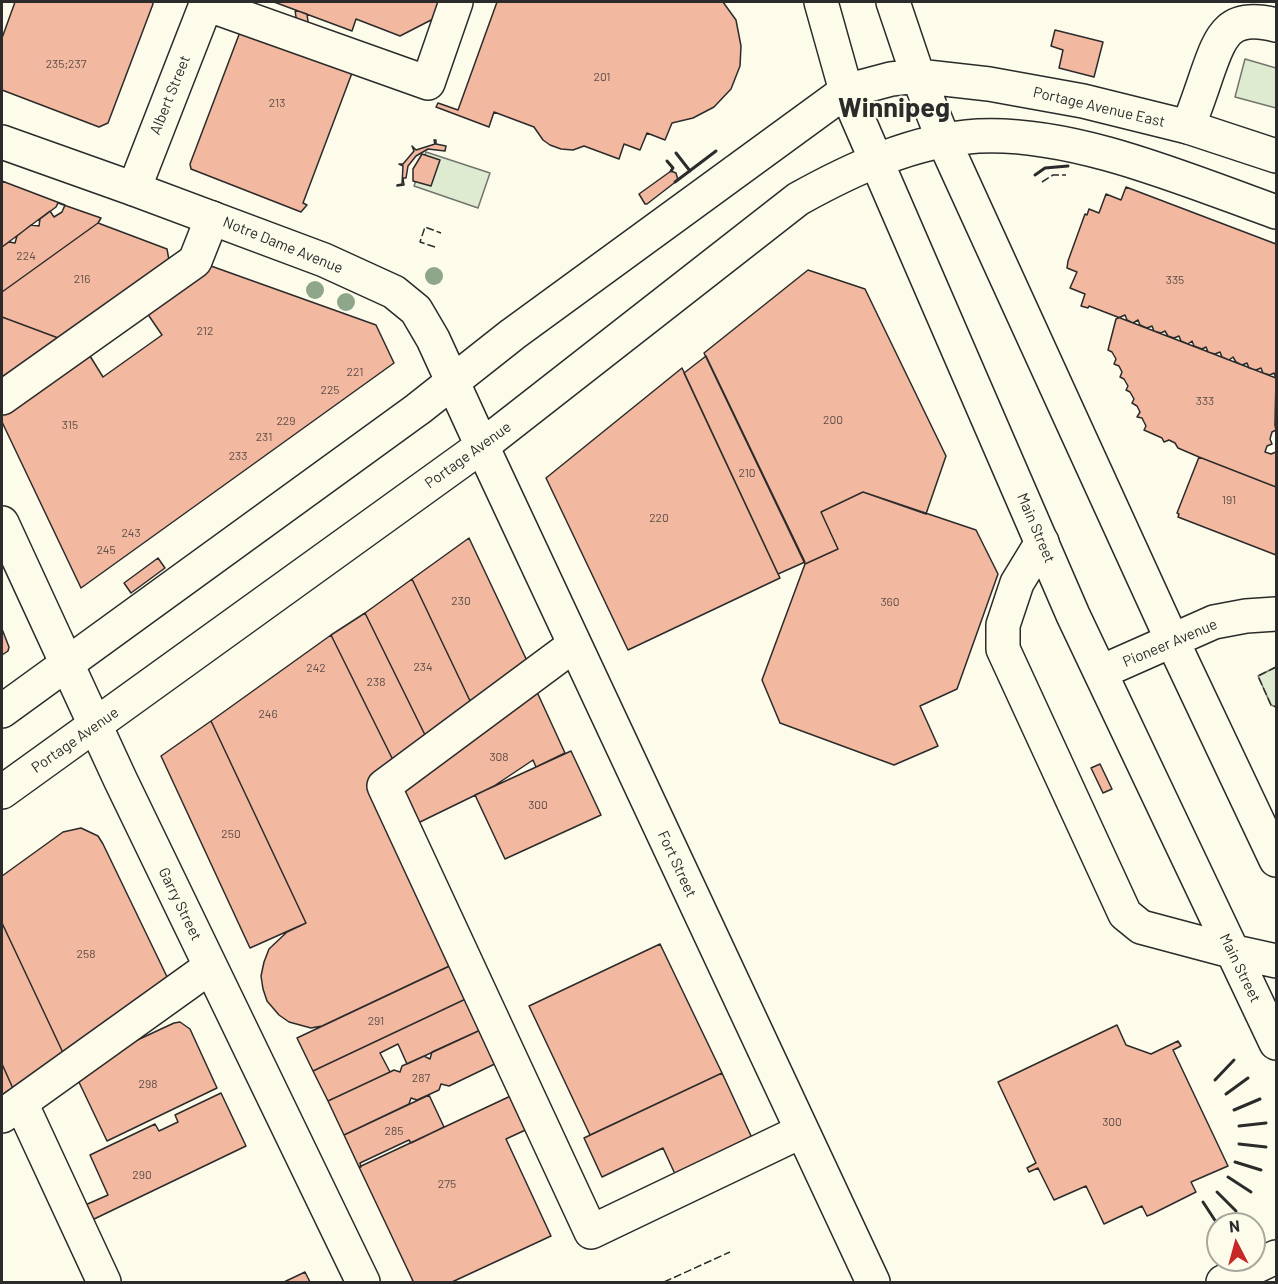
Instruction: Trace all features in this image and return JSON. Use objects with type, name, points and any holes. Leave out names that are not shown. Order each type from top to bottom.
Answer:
[{"type":"main road","points":[[207,3],[428,83],[456,2]]},
{"type":"main road","name":"Main Street","points":[[821,2],[846,91],[1073,615],[1276,1043]]},
{"type":"main road","points":[[893,2],[918,76],[944,141],[1172,640],[1276,860]]},
{"type":"main road","name":"Albert Street","points":[[134,189],[207,3]]},
{"type":"main road","points":[[1188,127],[1218,43],[1227,31],[1248,21],[1276,25]]},
{"type":"main road","points":[[2,711],[452,383],[513,334],[846,91],[891,79],[918,76]]},
{"type":"main road","name":"Portage Avenue East","points":[[918,76],[989,84],[1083,101],[1188,127],[1276,156]]},
{"type":"main road","points":[[944,141],[976,136],[1003,136],[1042,140],[1083,148],[1134,163],[1276,212]]},
{"type":"main road","name":"Portage Avenue","points":[[2,792],[482,446],[798,199],[836,178],[876,162],[944,141]]},
{"type":"main road","name":"Notre Dame Avenue","points":[[2,142],[324,260],[394,292],[416,310],[433,339],[482,446]]},
{"type":"main road","points":[[2,398],[195,261],[212,218]]},
{"type":"main road","name":"Fort Street","points":[[482,446],[873,1282]]},
{"type":"main road","name":"Garry Street","points":[[2,523],[94,726],[363,1282]]},
{"type":"main road","points":[[1042,542],[1017,583],[1003,625],[1003,649],[1125,914],[1141,927],[1276,961]]},
{"type":"main road","name":"Pioneer Avenue","points":[[1101,672],[1214,622],[1276,614]]},
{"type":"main road","points":[[574,645],[384,786],[591,1232],[802,1131]]},
{"type":"main road","points":[[104,1282],[11,1110],[210,967]]},
{"type":"main road","points":[[1223,1282],[1276,1257]]},
{"type":"green space","points":[[1245,59],[1276,68],[1276,108],[1235,97]]},
{"type":"green space","points":[[426,152],[490,173],[478,208],[414,186]]},
{"type":"green space","points":[[1276,667],[1276,707],[1271,705],[1258,676]]},
{"type":"building","points":[[15,2],[152,2],[108,123],[99,127],[2,90],[2,38]]},
{"type":"building","points":[[274,2],[441,2],[435,18],[400,36],[356,19],[352,31]]},
{"type":"building","points":[[497,2],[723,2],[736,20],[741,46],[740,66],[731,89],[714,107],[693,118],[672,123],[665,140],[647,133],[640,150],[624,144],[619,159],[584,146],[573,150],[561,149],[543,140],[534,127],[494,112],[489,127],[436,107],[438,103],[458,110]]},
{"type":"building","points":[[295,10],[307,14],[313,58],[301,54]]},
{"type":"building","points":[[1055,30],[1103,42],[1094,77],[1059,68],[1063,50],[1051,46]]},
{"type":"building","points":[[240,32],[352,73],[303,203],[307,205],[301,212],[191,169],[190,164]]},
{"type":"building","points":[[434,140],[436,144],[446,146],[445,151],[428,149],[416,156],[408,166],[406,178],[403,178],[404,185],[397,186],[402,184],[403,166],[399,164],[403,164],[414,151],[412,146],[416,150],[435,144]]},
{"type":"building","points":[[422,154],[440,160],[431,186],[413,181],[413,169]]},
{"type":"building","points":[[671,171],[676,173],[678,180],[645,204],[639,194]]},
{"type":"building","points":[[2,181],[65,205],[62,212],[54,217],[50,211],[2,247]]},
{"type":"building","points":[[1126,187],[1276,244],[1276,378],[1089,306],[1088,308],[1081,306],[1085,294],[1070,288],[1077,272],[1067,268],[1085,214],[1087,215],[1089,209],[1099,213],[1106,194],[1121,200]]},
{"type":"building","points":[[58,203],[101,218],[98,223],[2,292],[2,247],[9,242],[15,243],[17,236],[31,225],[39,226],[40,219]]},
{"type":"building","points":[[98,223],[167,249],[169,260],[61,339],[2,317],[2,292]]},
{"type":"building","points":[[211,266],[376,325],[394,363],[81,588],[2,422],[2,414],[5,412],[6,414],[90,356],[103,377],[162,335],[147,313]]},
{"type":"building","points":[[808,270],[865,289],[946,456],[926,514],[863,492],[821,512],[838,549],[805,564],[704,353]]},
{"type":"building","points":[[1125,315],[1127,320],[1133,323],[1138,320],[1140,325],[1147,328],[1152,326],[1154,331],[1161,333],[1165,331],[1168,336],[1174,338],[1179,336],[1181,341],[1188,344],[1192,341],[1194,346],[1202,349],[1206,347],[1208,352],[1215,354],[1220,352],[1222,357],[1229,360],[1233,357],[1242,365],[1247,363],[1249,368],[1256,370],[1261,368],[1263,373],[1270,375],[1274,373],[1276,378],[1276,430],[1272,432],[1270,439],[1272,444],[1267,446],[1265,452],[1271,454],[1276,452],[1276,487],[1178,448],[1169,440],[1164,442],[1162,438],[1144,430],[1146,426],[1142,418],[1137,417],[1140,412],[1132,403],[1134,399],[1126,390],[1128,386],[1124,379],[1120,377],[1122,372],[1119,366],[1114,364],[1116,359],[1108,350],[1116,319]]},
{"type":"building","points":[[2,317],[61,339],[2,382]]},
{"type":"building","points":[[706,356],[805,562],[778,574],[684,373]]},
{"type":"building","points":[[682,368],[780,578],[628,650],[546,478]]},
{"type":"building","points":[[1199,457],[1276,487],[1276,555],[1178,517],[1177,513]]},
{"type":"building","points":[[863,492],[976,530],[998,574],[957,689],[920,706],[938,746],[894,765],[780,723],[762,680],[805,564],[838,549],[821,512]]},
{"type":"building","points":[[469,538],[529,665],[472,705],[412,579]]},
{"type":"building","points":[[158,558],[165,568],[131,593],[124,583]]},
{"type":"building","points":[[412,579],[472,705],[427,739],[365,613]]},
{"type":"building","points":[[365,613],[427,739],[394,762],[331,635]]},
{"type":"building","points":[[2,629],[9,647],[8,651],[2,655]]},
{"type":"building","points":[[331,635],[394,762],[462,960],[322,1026],[311,1028],[289,1022],[279,1015],[267,1001],[263,989],[261,976],[269,949],[287,932],[306,923],[211,721]]},
{"type":"building","points":[[537,692],[565,753],[536,767],[533,760],[494,786],[418,823],[400,784]]},
{"type":"building","points":[[211,721],[306,923],[250,948],[161,756]]},
{"type":"building","points":[[571,751],[601,815],[505,859],[475,795]]},
{"type":"building","points":[[1100,764],[1112,789],[1103,793],[1091,768]]},
{"type":"building","points":[[81,828],[98,836],[103,844],[171,985],[65,1057],[2,923],[2,876],[63,832]]},
{"type":"building","points":[[2,923],[65,1057],[15,1093],[2,1064]]},
{"type":"building","points":[[660,944],[722,1073],[590,1135],[529,1006]]},
{"type":"building","points":[[456,963],[472,996],[313,1071],[297,1038]]},
{"type":"building","points":[[472,996],[487,1027],[407,1064],[398,1044],[380,1053],[390,1072],[328,1101],[313,1071]]},
{"type":"building","points":[[180,1022],[190,1029],[217,1088],[107,1141],[77,1078],[118,1049]]},
{"type":"building","points":[[1117,1025],[1126,1045],[1151,1054],[1178,1041],[1181,1046],[1173,1050],[1228,1166],[1191,1182],[1196,1192],[1152,1214],[1147,1216],[1142,1206],[1104,1224],[1086,1186],[1054,1200],[1038,1168],[1029,1172],[1027,1168],[1036,1163],[998,1082]]},
{"type":"building","points":[[487,1027],[503,1060],[449,1086],[441,1084],[439,1090],[417,1100],[411,1098],[409,1104],[344,1135],[328,1101],[394,1070],[400,1072],[402,1066],[424,1056],[430,1059],[432,1052]]},
{"type":"building","points":[[2,1064],[15,1093],[2,1102]]},
{"type":"building","points":[[722,1073],[752,1138],[675,1174],[663,1148],[602,1177],[584,1138]]},
{"type":"building","points":[[221,1093],[246,1146],[90,1221],[83,1206],[108,1195],[90,1155],[155,1124],[159,1131],[178,1122],[175,1115]]},
{"type":"building","points":[[517,1093],[532,1127],[506,1139],[551,1236],[452,1282],[411,1282],[413,1281],[359,1167]]},
{"type":"building","points":[[429,1095],[444,1127],[411,1143],[409,1140],[360,1163],[361,1167],[359,1167],[344,1135]]},
{"type":"building","points":[[305,1272],[310,1282],[284,1282]]},
{"type":"fence","points":[[1042,182],[1053,175],[1066,175]]},
{"type":"fence","points":[[435,247],[420,242],[425,227],[441,233]]},
{"type":"fence","points":[[1276,667],[1258,676],[1271,705],[1276,707]]},
{"type":"fence","points":[[664,1282],[730,1252]]},
{"type":"wall","points":[[675,182],[716,151]]},
{"type":"wall","points":[[676,153],[690,171]]},
{"type":"wall","points":[[667,161],[673,168],[671,171]]},
{"type":"wall","points":[[1035,175],[1045,168],[1068,166]]},
{"type":"wall","points":[[1215,1080],[1234,1060]]},
{"type":"wall","points":[[1226,1094],[1248,1078]]},
{"type":"wall","points":[[1234,1110],[1260,1099]]},
{"type":"wall","points":[[1239,1126],[1266,1123]]},
{"type":"wall","points":[[1239,1144],[1266,1147]]},
{"type":"wall","points":[[1235,1162],[1261,1170]]},
{"type":"wall","points":[[1228,1177],[1251,1192]]},
{"type":"wall","points":[[1217,1192],[1236,1211]]},
{"type":"wall","points":[[1203,1202],[1210,1212]]},
{"type":"district","name":"Winnipeg","points":[[894,108]]}]
